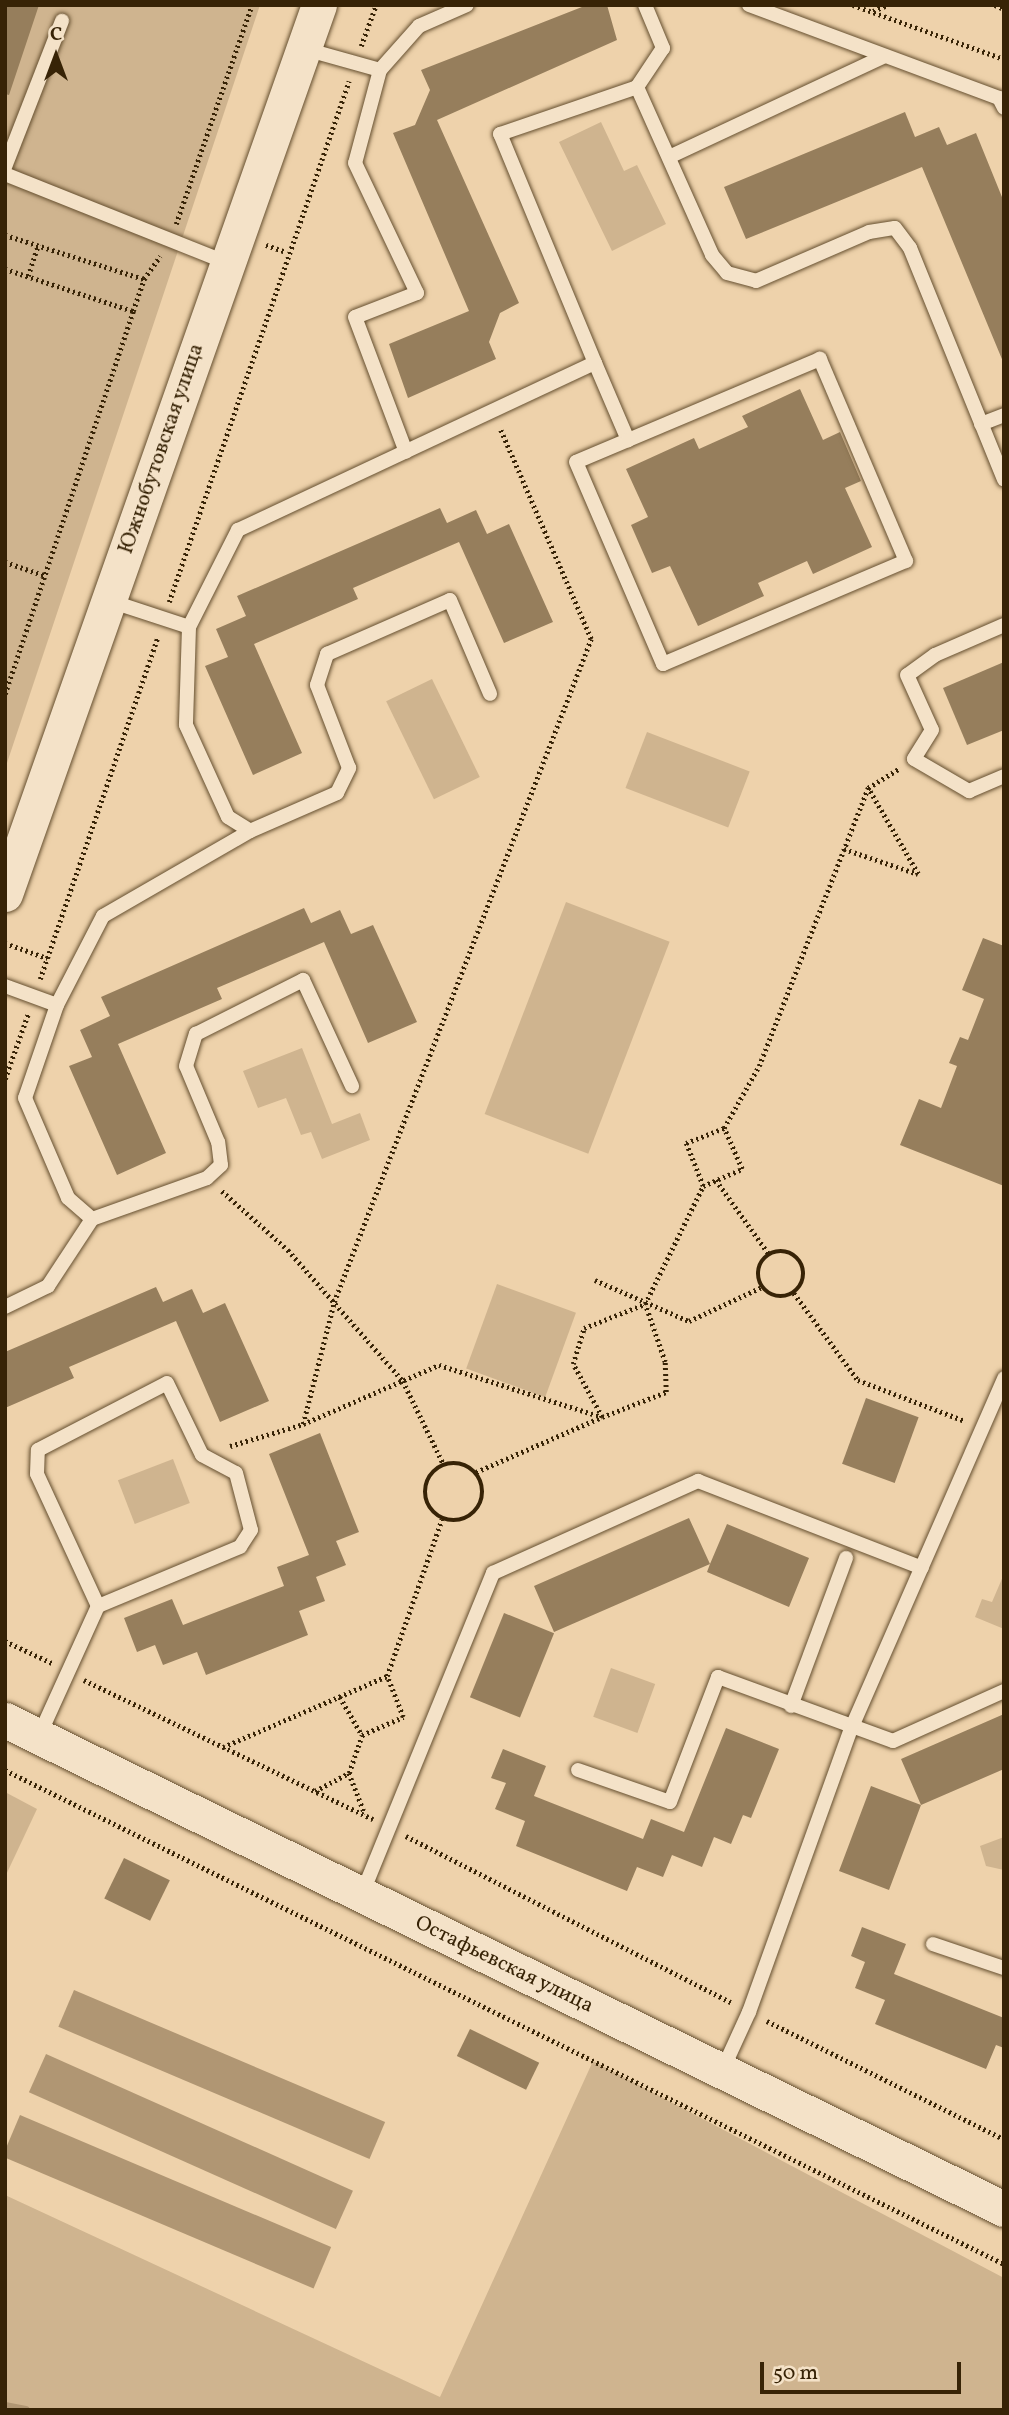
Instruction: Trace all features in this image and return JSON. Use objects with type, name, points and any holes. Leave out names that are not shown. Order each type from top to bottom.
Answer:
[{"type":"street","name":"Южнобутовская улица","points":[[5,894],[319,5]]},
{"type":"street","name":"Остафьевская улица","points":[[5,1720],[1004,2209]]},
{"type":"lane","points":[[407,452],[355,317],[417,293],[355,163],[380,70],[419,26],[467,5]]},
{"type":"lane","points":[[628,440],[500,134],[637,87],[663,48],[645,5]]},
{"type":"lane","points":[[749,5],[999,98],[1004,108]]},
{"type":"lane","points":[[5,167],[62,21]]},
{"type":"lane","points":[[304,48],[380,70]]},
{"type":"lane","points":[[669,157],[885,56]]},
{"type":"lane","points":[[637,87],[712,255],[726,273],[756,281],[869,232],[895,228],[910,248],[1004,480]]},
{"type":"lane","points":[[5,174],[227,263]]},
{"type":"lane","points":[[820,359],[906,561],[663,664],[576,462],[628,440],[820,359]]},
{"type":"lane","points":[[250,831],[228,817],[186,725],[189,627],[238,530],[595,363]]},
{"type":"lane","points":[[981,424],[1004,415]]},
{"type":"lane","points":[[92,1219],[68,1198],[25,1098],[57,1005],[103,916],[250,831],[337,793],[349,768],[317,685],[327,654],[450,600],[490,694]]},
{"type":"lane","points":[[108,601],[189,627]]},
{"type":"lane","points":[[1004,625],[935,655],[907,675],[932,730],[914,759],[969,791],[1004,776]]},
{"type":"lane","points":[[5,1307],[48,1286],[92,1219],[207,1178],[221,1165],[218,1142],[186,1066],[196,1034],[303,980],[352,1086]]},
{"type":"lane","points":[[5,986],[57,1005]]},
{"type":"lane","points":[[722,2072],[749,2012],[851,1729],[1004,1378]]},
{"type":"lane","points":[[39,1737],[97,1606],[240,1547],[251,1530],[236,1473],[202,1455],[167,1383],[38,1450],[37,1474],[97,1606]]},
{"type":"lane","points":[[361,1895],[392,1829],[494,1573],[698,1481],[922,1568]]},
{"type":"lane","points":[[791,1706],[846,1558]]},
{"type":"lane","points":[[578,1770],[670,1802],[718,1677],[851,1729],[893,1741],[1004,1691]]},
{"type":"lane","points":[[933,1944],[1004,1968]]},
{"type":"path","points":[[5,694],[133,311],[145,279],[171,240],[253,5]]},
{"type":"path","points":[[5,1079],[164,619],[286,252],[376,5]]},
{"type":"path","points":[[853,5],[1004,59]]},
{"type":"path","points":[[871,12],[888,5]]},
{"type":"path","points":[[995,5],[1004,9]]},
{"type":"path","points":[[5,235],[145,279]]},
{"type":"path","points":[[28,276],[38,245]]},
{"type":"path","points":[[5,269],[133,311]]},
{"type":"path","points":[[303,1424],[334,1302],[591,639],[492,412]]},
{"type":"path","points":[[5,562],[46,576]]},
{"type":"path","points":[[703,1185],[686,1143],[724,1128],[759,1066],[868,788],[914,759]]},
{"type":"path","points":[[844,849],[918,874],[868,788]]},
{"type":"path","points":[[5,943],[48,958]]},
{"type":"path","points":[[602,1417],[573,1364],[584,1328],[645,1304],[703,1185],[742,1169],[724,1128]]},
{"type":"path","points":[[207,1178],[288,1250],[403,1381],[444,1465]]},
{"type":"path","points":[[716,1180],[769,1254]]},
{"type":"path","points":[[786,1251],[801,1262],[804,1279],[794,1293],[776,1297],[762,1287],[758,1269],[769,1254],[786,1251]]},
{"type":"path","points":[[595,1280],[645,1304],[690,1321],[762,1287]]},
{"type":"path","points":[[794,1293],[859,1380],[983,1427]]},
{"type":"path","points":[[476,1472],[666,1392],[665,1362],[645,1304]]},
{"type":"path","points":[[202,1455],[303,1424],[439,1365],[602,1417]]},
{"type":"path","points":[[444,1465],[466,1465],[476,1472],[482,1482],[482,1504],[465,1520],[442,1519],[433,1513],[425,1492],[434,1471],[444,1465]]},
{"type":"path","points":[[365,1816],[349,1773],[362,1735],[403,1717],[387,1676],[442,1519]]},
{"type":"path","points":[[5,1640],[392,1829],[1004,2139]]},
{"type":"path","points":[[223,1747],[387,1676]]},
{"type":"path","points":[[340,1697],[362,1735]]},
{"type":"path","points":[[5,1770],[1004,2264]]},
{"type":"path","points":[[315,1791],[349,1773]]},
{"type":"shaded area","points":[[5,5],[260,5],[5,769]]},
{"type":"shaded area","points":[[601,122],[624,171],[637,165],[666,224],[612,251],[559,142]]},
{"type":"shaded area","points":[[432,679],[480,777],[434,799],[386,701]]},
{"type":"shaded area","points":[[647,732],[750,771],[728,827],[625,788]]},
{"type":"shaded area","points":[[566,902],[670,942],[588,1154],[485,1114]]},
{"type":"shaded area","points":[[302,1048],[332,1124],[360,1113],[370,1140],[322,1159],[311,1132],[301,1135],[286,1098],[258,1108],[243,1071]]},
{"type":"shaded area","points":[[497,1284],[576,1313],[545,1397],[466,1369]]},
{"type":"shaded area","points":[[173,1459],[190,1503],[135,1524],[118,1480]]},
{"type":"shaded area","points":[[1004,1574],[1004,1629],[975,1617],[982,1599],[992,1602]]},
{"type":"shaded area","points":[[611,1668],[655,1684],[637,1733],[593,1717]]},
{"type":"shaded area","points":[[5,1792],[37,1809],[5,1877]]},
{"type":"shaded area","points":[[1004,1837],[1004,1870],[986,1866],[980,1846]]},
{"type":"shaded area","points":[[74,1990],[385,2122],[370,2159],[58,2027]]},
{"type":"shaded area","points":[[46,2054],[353,2191],[336,2229],[29,2092]]},
{"type":"shaded area","points":[[593,2061],[1004,2278],[1004,2410],[5,2410],[5,2195],[440,2397]]},
{"type":"shaded area","points":[[20,2115],[331,2247],[314,2288],[5,2158],[5,2150]]},
{"type":"building","points":[[5,5],[39,5],[9,95],[5,94]]},
{"type":"building","points":[[587,5],[607,5],[617,40],[437,120],[519,303],[500,313],[489,342],[496,359],[408,398],[389,344],[469,311],[393,133],[415,125],[430,90],[421,70]]},
{"type":"building","points":[[905,112],[915,137],[939,127],[947,145],[976,133],[1004,202],[1004,364],[922,167],[746,239],[724,187]]},
{"type":"building","points":[[800,389],[823,440],[840,432],[861,481],[845,488],[872,547],[813,574],[807,561],[758,583],[764,596],[698,626],[670,566],[652,573],[631,525],[648,517],[626,469],[694,438],[699,449],[748,427],[742,416]]},
{"type":"building","points":[[440,508],[447,523],[476,510],[487,534],[509,524],[553,622],[504,643],[459,542],[353,588],[358,599],[254,644],[302,753],[253,775],[205,666],[228,657],[216,629],[246,616],[237,596]]},
{"type":"building","points":[[1004,662],[1004,730],[967,745],[943,688]]},
{"type":"building","points":[[304,908],[311,923],[340,910],[351,934],[373,925],[417,1022],[368,1043],[324,942],[217,988],[222,999],[118,1044],[166,1153],[117,1175],[69,1066],[92,1057],[80,1030],[110,1016],[101,997]]},
{"type":"building","points":[[983,938],[1004,946],[1004,1186],[900,1145],[919,1099],[941,1108],[957,1066],[949,1063],[960,1037],[968,1040],[984,999],[962,990]]},
{"type":"building","points":[[156,1287],[163,1302],[192,1289],[203,1313],[225,1303],[269,1401],[220,1422],[176,1321],[69,1367],[74,1378],[5,1408],[5,1352]]},
{"type":"building","points":[[866,1398],[919,1417],[895,1483],[842,1464]]},
{"type":"building","points":[[320,1433],[359,1532],[336,1541],[346,1565],[316,1577],[325,1601],[299,1611],[308,1635],[206,1675],[197,1652],[163,1665],[155,1645],[137,1652],[124,1618],[172,1599],[183,1625],[284,1586],[277,1567],[309,1555],[269,1454]]},
{"type":"building","points":[[689,1518],[710,1564],[554,1632],[534,1586]]},
{"type":"building","points":[[727,1524],[809,1558],[789,1607],[707,1572]]},
{"type":"building","points":[[504,1613],[554,1633],[520,1718],[470,1697]]},
{"type":"building","points":[[1004,1714],[1004,1769],[921,1805],[901,1759]]},
{"type":"building","points":[[726,1728],[779,1749],[751,1818],[743,1815],[731,1844],[714,1837],[702,1867],[672,1855],[663,1877],[637,1867],[627,1891],[516,1846],[525,1821],[495,1809],[506,1783],[491,1778],[503,1749],[546,1766],[534,1796],[643,1839],[651,1819],[684,1832]]},
{"type":"building","points":[[871,1786],[921,1805],[889,1890],[839,1871]]},
{"type":"building","points":[[124,1858],[170,1880],[150,1921],[104,1898]]},
{"type":"building","points":[[862,1927],[906,1944],[894,1974],[1004,2018],[1004,2048],[996,2045],[986,2069],[875,2024],[885,2000],[855,1988],[865,1962],[851,1956]]},
{"type":"building","points":[[470,2029],[539,2063],[526,2090],[457,2056]]},
{"type":"waterway","points":[[5,2406],[26,2410]]}]
